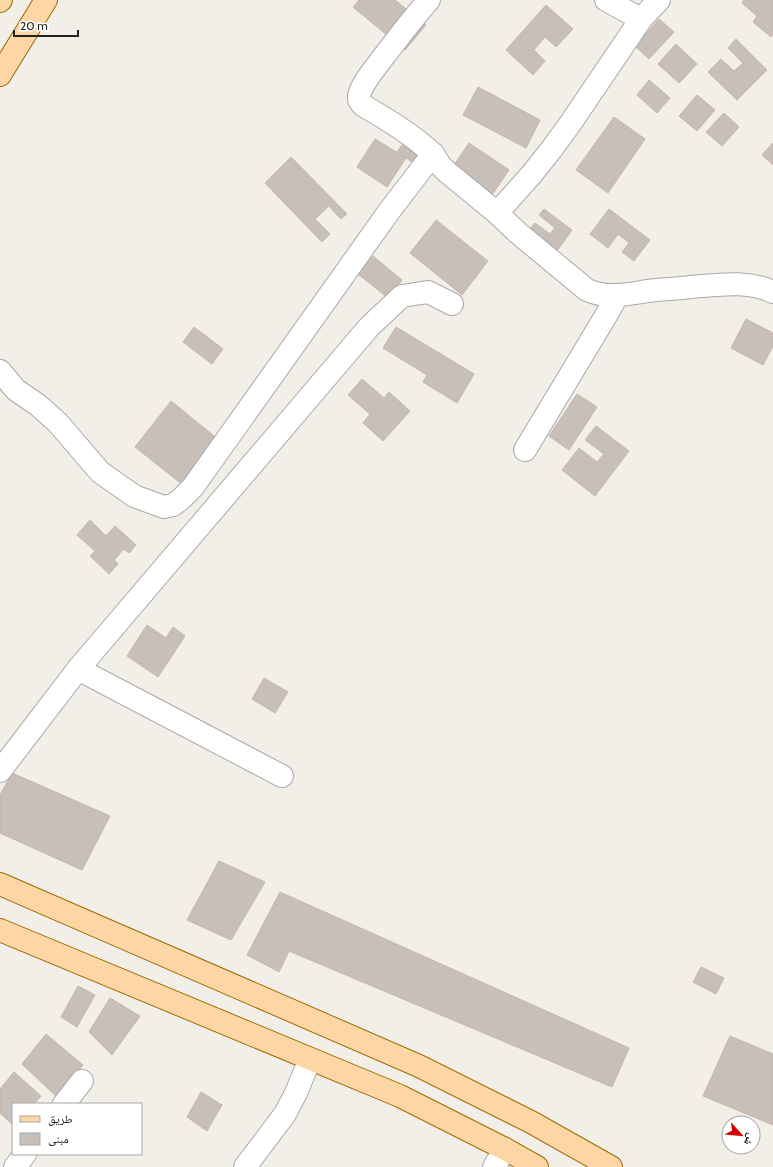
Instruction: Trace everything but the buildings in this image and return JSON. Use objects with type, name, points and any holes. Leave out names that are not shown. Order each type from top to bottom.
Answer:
[{"type":"main road","points":[[0,75],[46,0]]},
{"type":"main road","points":[[0,884],[419,1066],[531,1122],[611,1167]]},
{"type":"main road","points":[[0,930],[400,1096],[500,1158],[537,1167]]},
{"type":"street","points":[[429,0],[418,12],[363,86],[359,96],[360,101],[364,106],[424,145],[447,172],[587,290],[598,294],[616,296],[650,291],[735,284],[751,286],[773,292]]},
{"type":"street","points":[[606,0],[641,19]]},
{"type":"street","points":[[497,213],[535,170],[570,124],[641,19],[659,0]]},
{"type":"street","points":[[0,371],[16,390],[38,405],[58,423],[100,472],[134,496],[147,502],[164,507],[173,505],[193,487],[390,210],[433,154]]},
{"type":"street","points":[[0,771],[78,669],[369,327],[402,296],[428,292],[452,304]]},
{"type":"street","points":[[525,450],[616,296]]},
{"type":"street","points":[[78,669],[282,776]]},
{"type":"street","points":[[245,1167],[285,1114],[296,1093],[310,1059]]},
{"type":"street","points":[[65,1103],[82,1081]]},
{"type":"street","points":[[15,1167],[24,1155]]}]
